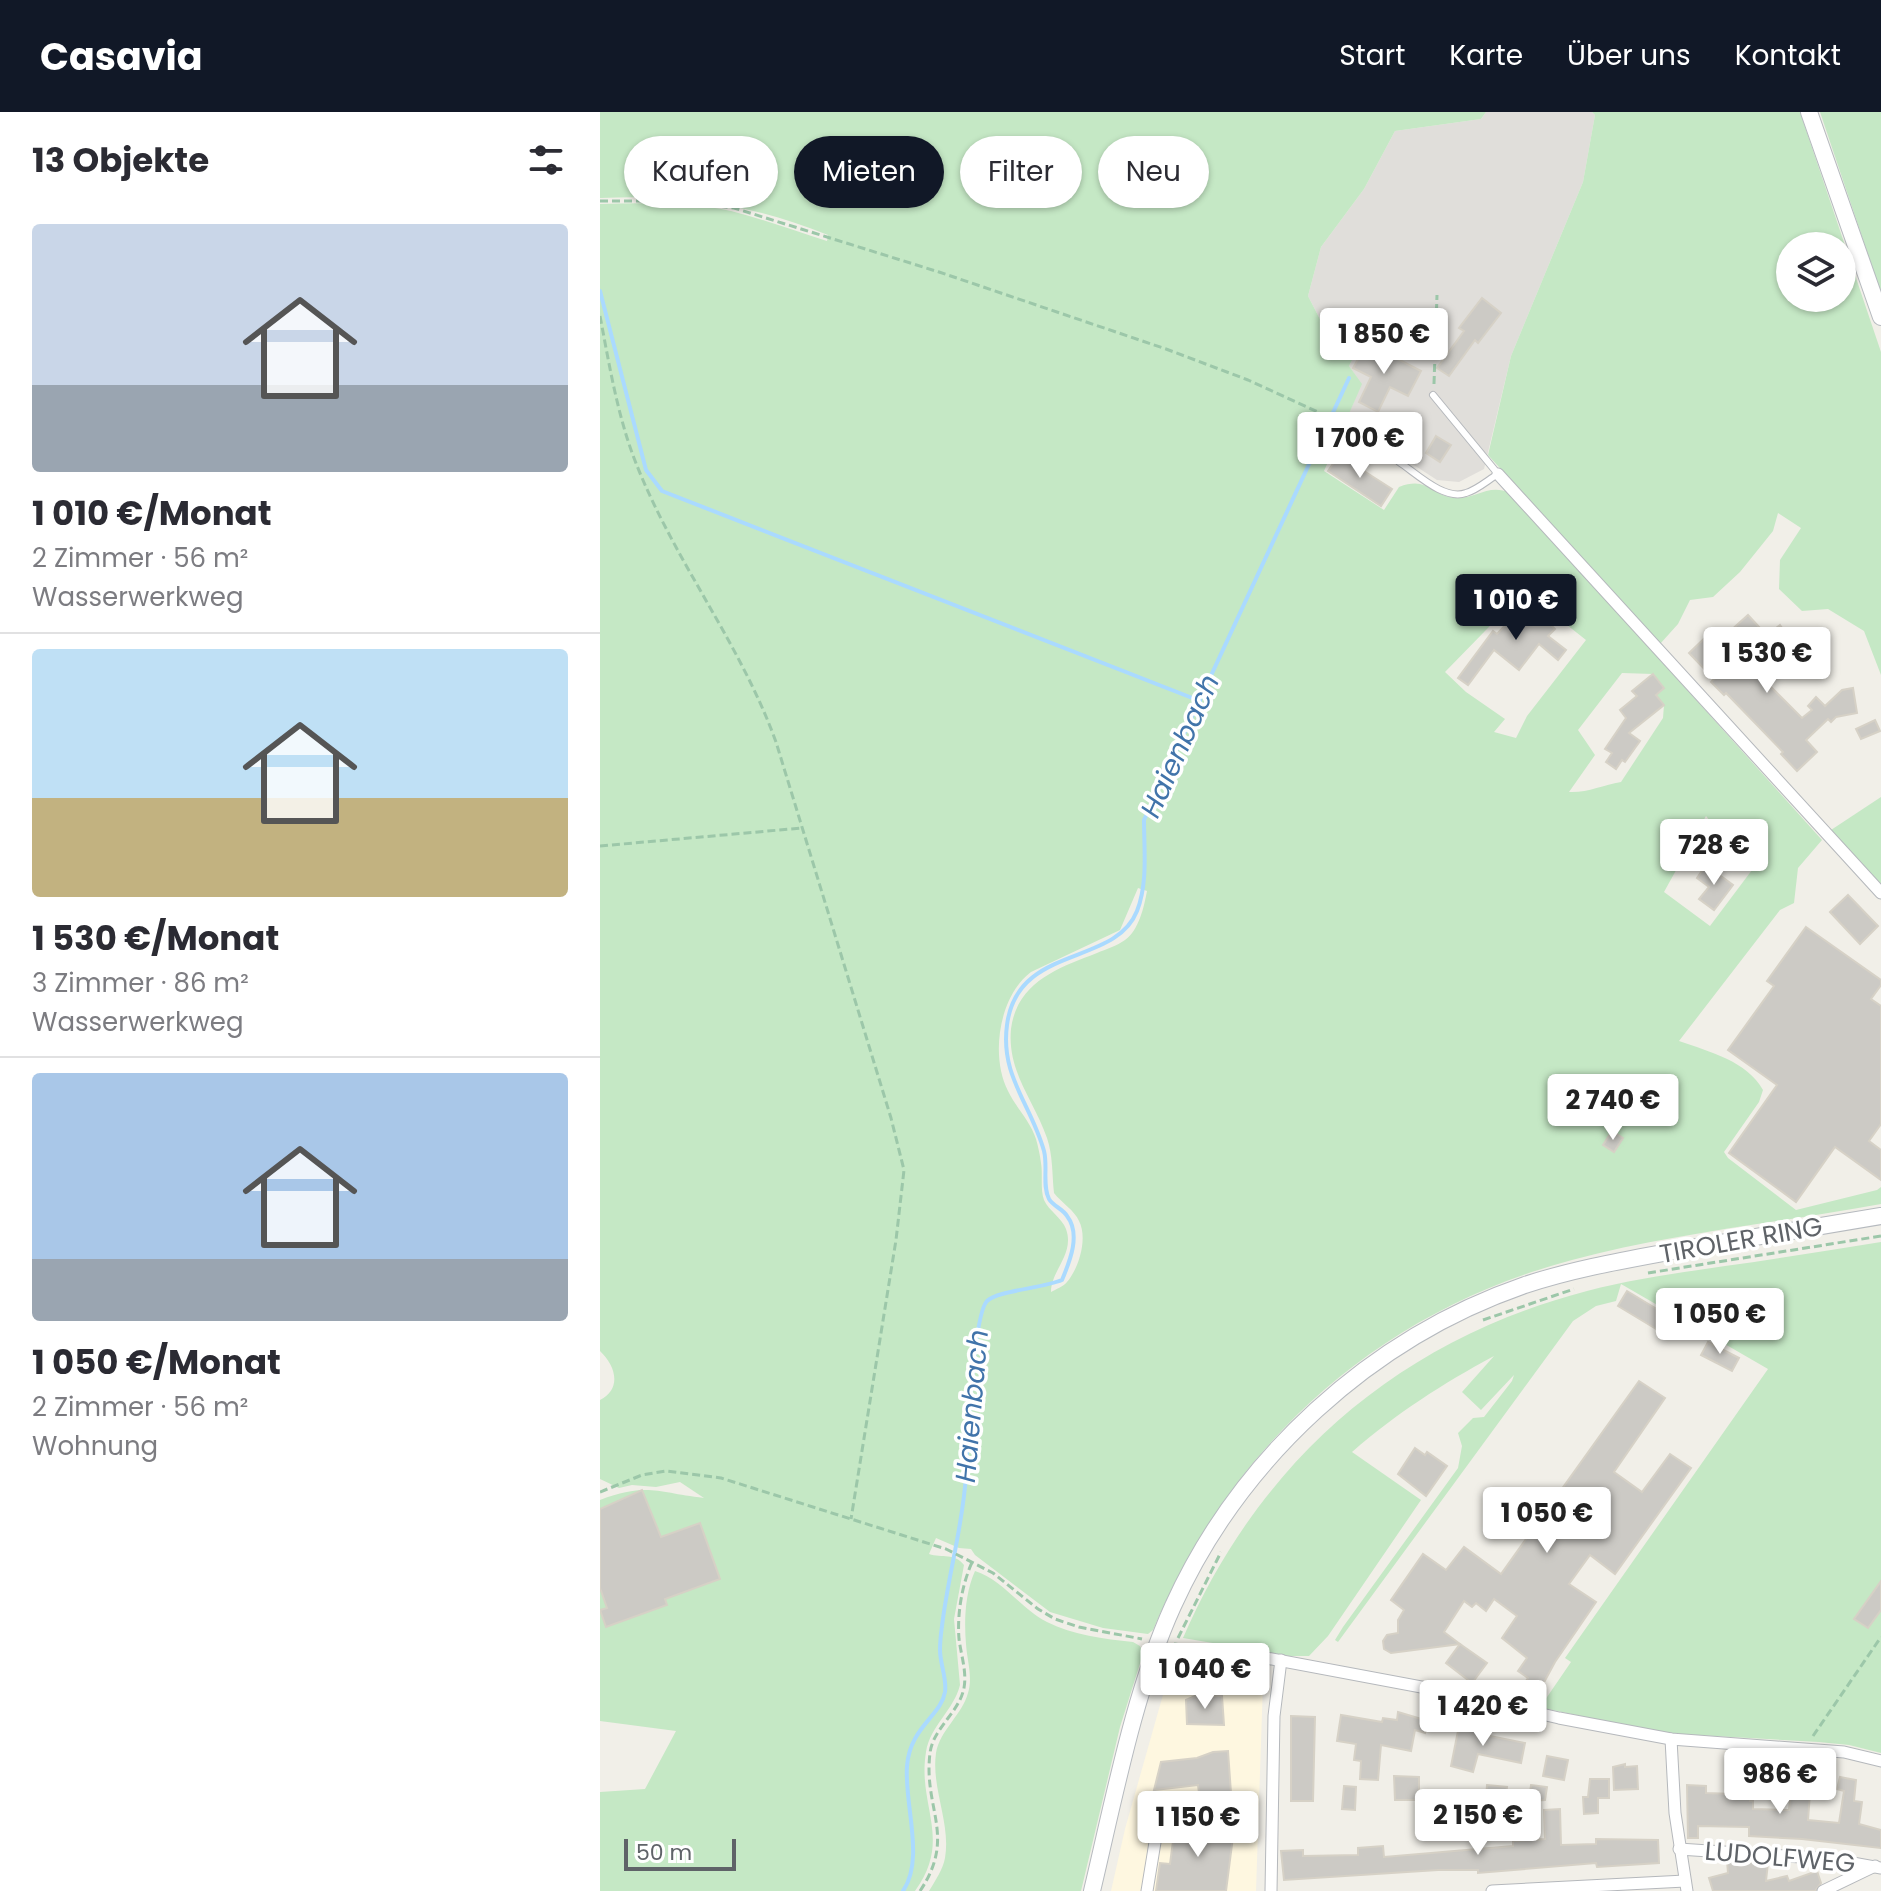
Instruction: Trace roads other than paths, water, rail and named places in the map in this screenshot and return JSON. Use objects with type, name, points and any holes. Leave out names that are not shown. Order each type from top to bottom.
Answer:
[{"type":"main road","points":[[1809,112],[1881,317]]},
{"type":"main road","name":"TIROLER RING","points":[[1092,1891],[1127,1748],[1167,1643],[1173,1606],[1195,1564],[1238,1496],[1326,1400],[1427,1329],[1526,1285],[1638,1258],[1881,1216]]},
{"type":"street","points":[[1498,474],[1881,893]]},
{"type":"street","points":[[1245,1654],[1448,1692],[1559,1718],[1671,1739],[1844,1752],[1881,1761]]},
{"type":"street","points":[[1271,1891],[1274,1716],[1281,1660]]},
{"type":"street","points":[[1492,1891],[1686,1886],[1672,1785],[1671,1739]]},
{"type":"street","points":[[1147,1891],[1160,1812]]},
{"type":"street","name":"LUDOLFWEG","points":[[1679,1849],[1818,1858],[1878,1867]]},
{"type":"street","points":[[1823,1891],[1878,1867]]},
{"type":"lane","points":[[1399,462],[1444,492],[1455,495],[1467,493],[1498,474],[1433,395]]},
{"type":"waterway","points":[[600,291],[646,470],[662,491],[1200,701]]},
{"type":"waterway","name":"Haienbach","points":[[903,1891],[909,1878],[913,1847],[907,1781],[909,1753],[945,1692],[941,1638],[964,1494],[972,1384],[982,1312],[992,1298],[1062,1280],[1073,1248],[1071,1223],[1047,1194],[1044,1151],[1008,1060],[1007,1025],[1015,999],[1028,981],[1047,968],[1109,941],[1126,929],[1137,911],[1144,878],[1144,820],[1349,378]]}]
